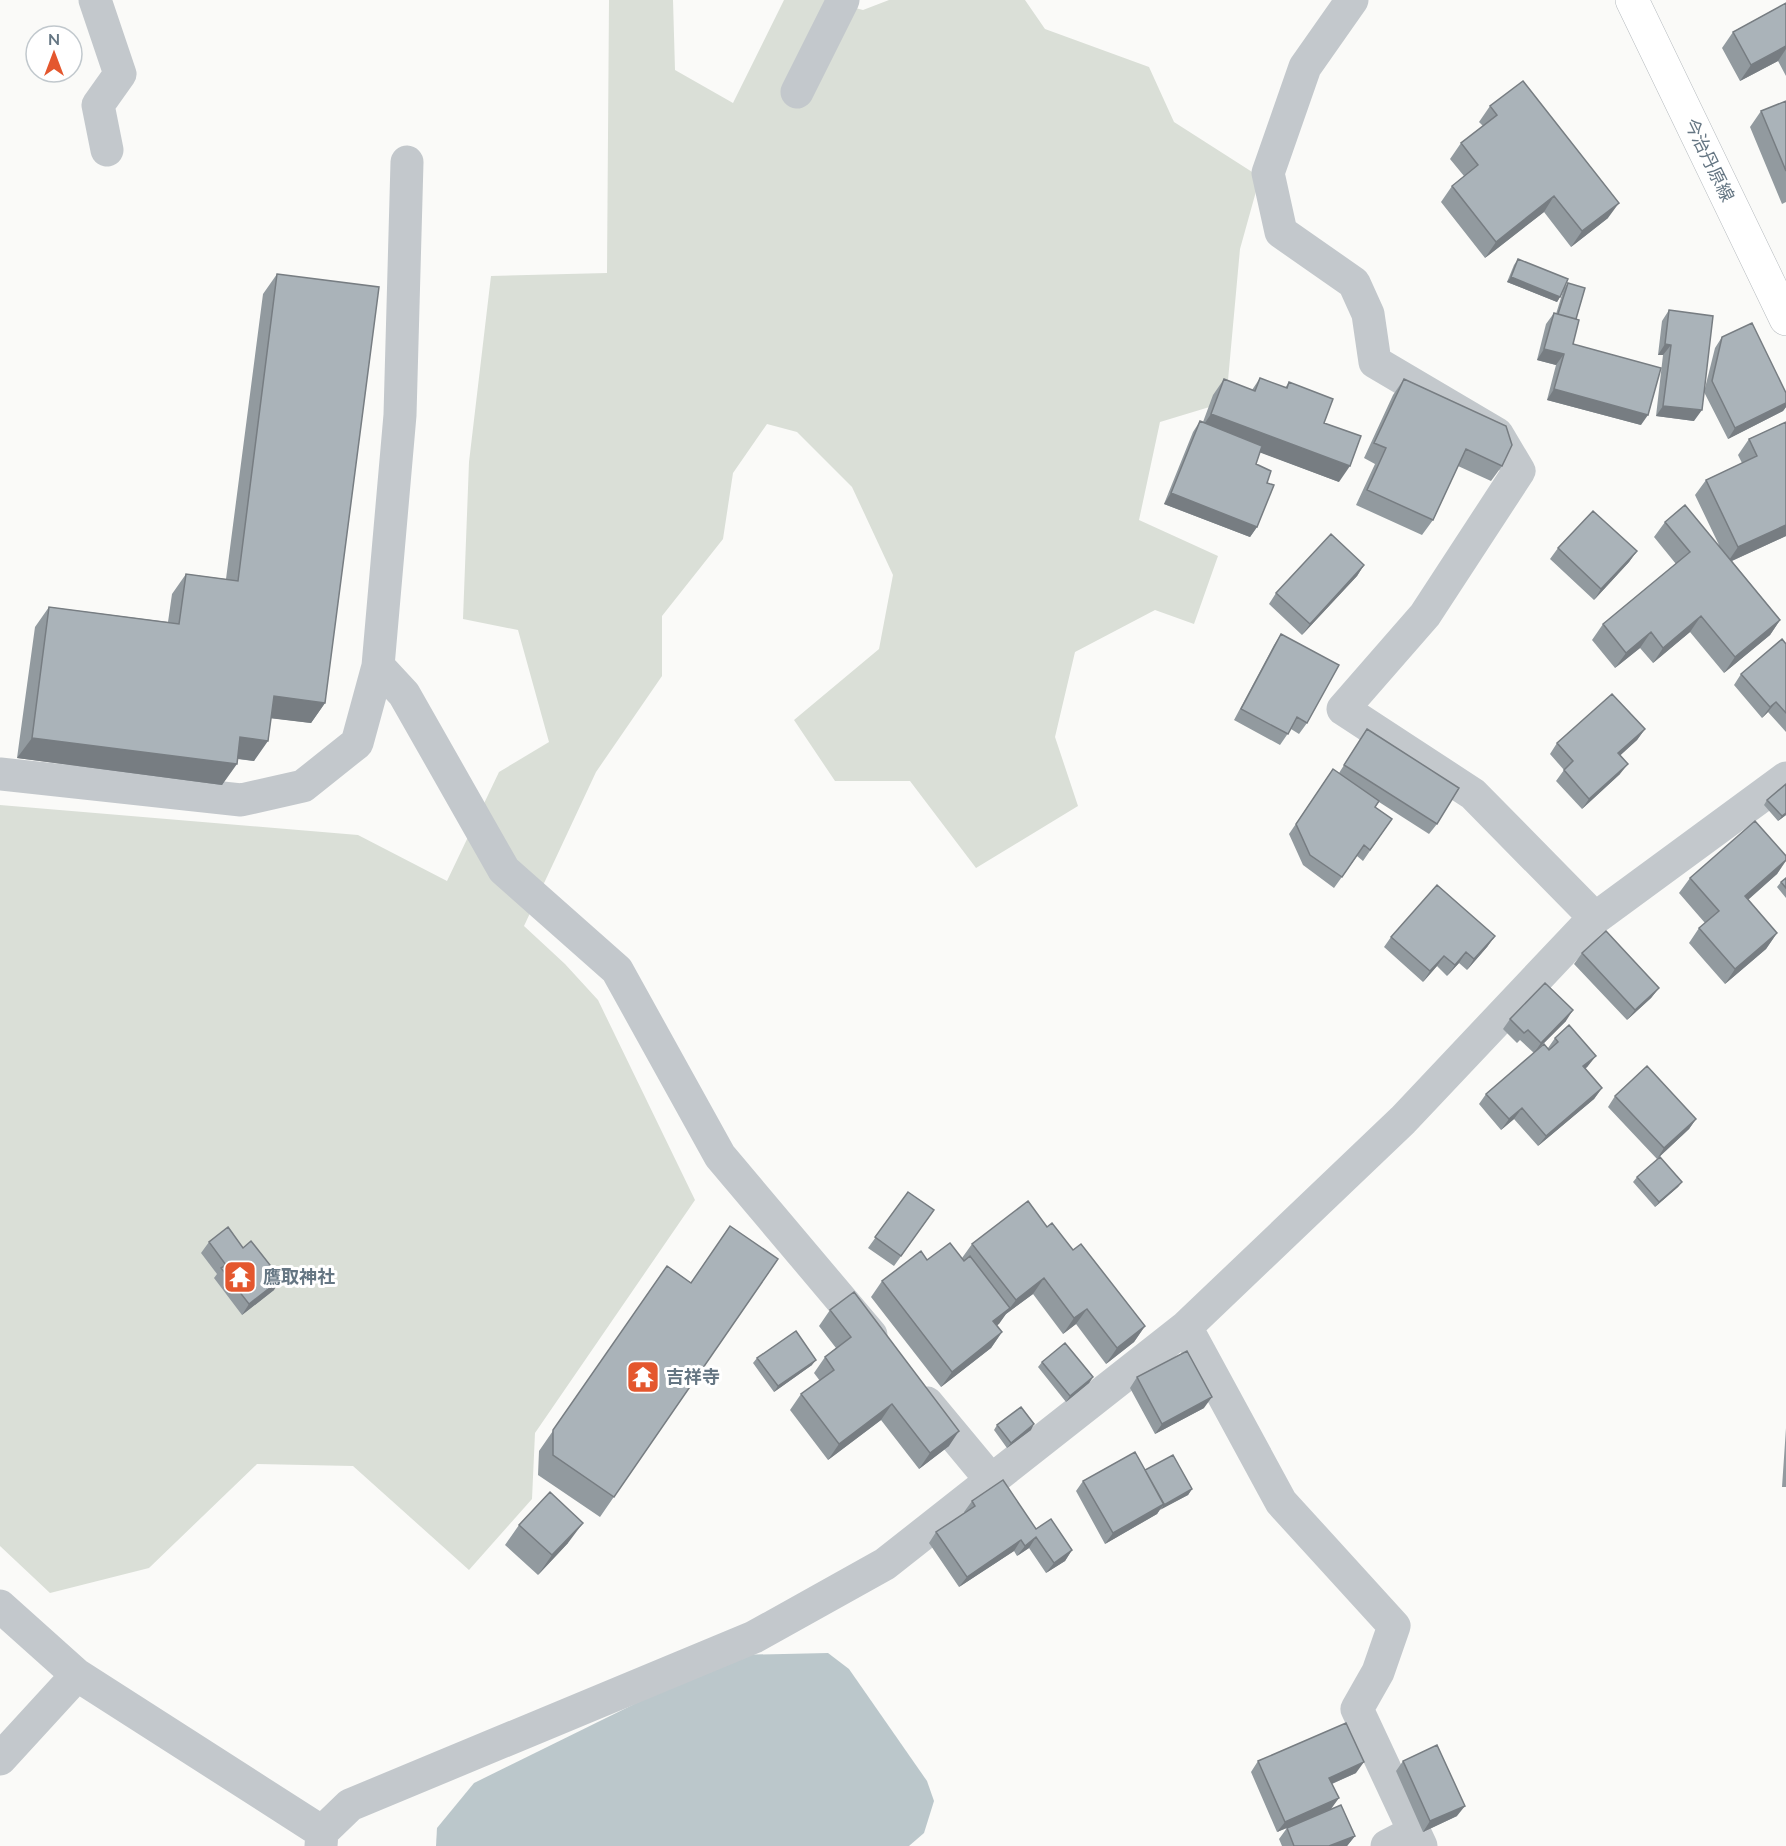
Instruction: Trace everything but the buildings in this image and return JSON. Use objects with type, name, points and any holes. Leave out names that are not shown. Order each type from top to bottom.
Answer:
[{"type":"main road","name":"今治丹原線","points":[[1632,0],[1786,320]]},
{"type":"street","points":[[95,0],[120,74],[98,105],[107,150]]},
{"type":"street","points":[[797,92],[843,0]]},
{"type":"street","points":[[1352,0],[1305,67],[1268,173],[1281,231],[1354,283],[1368,314],[1375,362],[1497,434],[1519,471],[1425,615],[1343,709],[1473,794],[1595,918]]},
{"type":"street","points":[[0,774],[241,800],[303,786],[357,743],[378,666],[400,415],[407,162]]},
{"type":"street","points":[[378,666],[404,694],[504,870],[617,970],[720,1156],[886,1354]]},
{"type":"street","points":[[0,1606],[77,1674],[321,1839],[350,1805],[754,1637],[885,1564],[1186,1328],[1403,1120],[1590,922],[1786,778]]},
{"type":"street","points":[[1186,1328],[1281,1502],[1394,1626],[1378,1672],[1357,1710],[1407,1841]]},
{"type":"street","points":[[909,1381],[992,1480]]},
{"type":"street","points":[[0,1759],[77,1674]]},
{"type":"shaded area","points":[[609,0],[673,0],[675,70],[733,103],[784,0],[825,0],[863,10],[889,0],[1025,0],[1045,29],[1149,67],[1174,122],[1260,177],[1240,249],[1226,402],[1160,422],[1139,520],[1218,556],[1194,624],[1155,610],[1075,652],[1055,737],[1078,806],[976,868],[910,781],[835,781],[794,720],[879,649],[893,575],[852,487],[797,432],[767,424],[733,473],[723,539],[662,616],[662,676],[596,772],[524,926],[565,964],[598,1000],[695,1200],[535,1433],[532,1499],[469,1570],[353,1466],[257,1464],[149,1568],[50,1593],[0,1546],[0,805],[358,835],[447,881],[499,772],[549,742],[518,630],[463,619],[469,462],[491,276],[607,273]]},
{"type":"shaded area","points":[[828,1653],[849,1669],[927,1781],[934,1801],[924,1833],[909,1846],[436,1846],[437,1828],[474,1783],[734,1655]]},
{"type":"place","name":"鷹取神社","points":[[240,1277]]},
{"type":"place","name":"吉祥寺","points":[[643,1377]]}]
